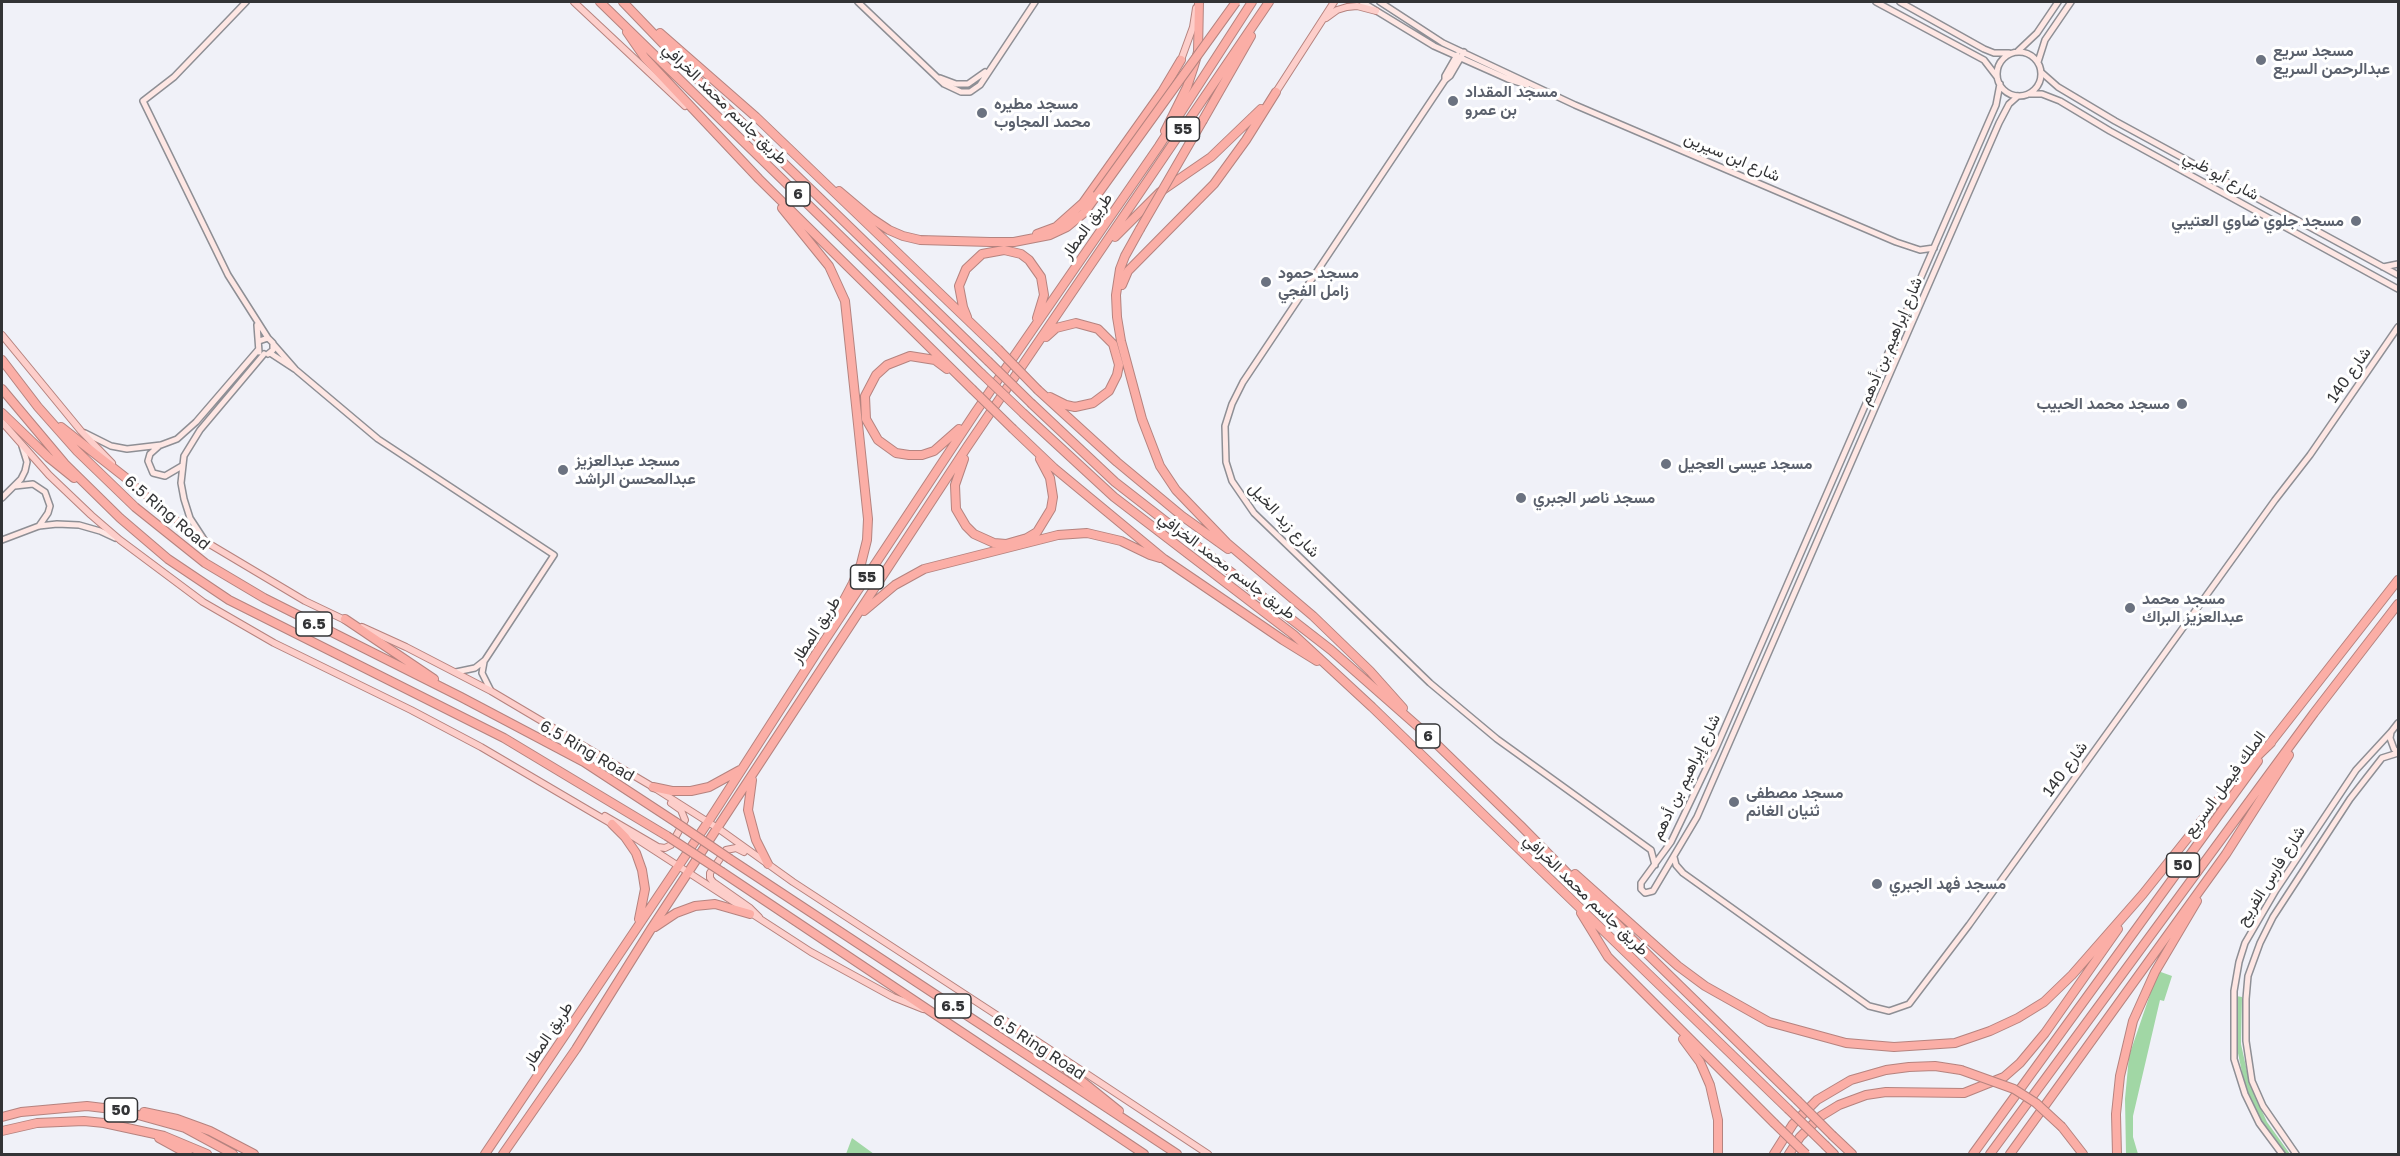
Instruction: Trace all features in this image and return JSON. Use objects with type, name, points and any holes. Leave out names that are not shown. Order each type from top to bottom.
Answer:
[{"type":"highway","name":"طريق جاسم محمد الخرافي","points":[[600,2],[981,373],[1114,497],[1294,635],[1329,667],[1834,1155]]},
{"type":"highway","points":[[1159,146],[1193,69],[1198,52],[1198,2]]},
{"type":"highway","points":[[812,170],[872,218],[889,230],[903,236],[936,241],[1014,242],[1039,239],[1067,227],[1084,213],[1236,2]]},
{"type":"highway","name":"طريق المطار","points":[[485,1155],[708,822],[975,413],[1159,146],[1252,2]]},
{"type":"highway","points":[[1269,2],[1125,256],[1120,269],[1116,295],[1121,341],[1142,419],[1160,466],[1176,490],[1227,543],[1344,645],[1423,731]]},
{"type":"highway","name":"طريق المطار","points":[[503,1155],[576,1049],[651,929],[719,829],[1030,353],[1269,2]]},
{"type":"highway","points":[[626,4],[812,170],[1039,391],[1117,462],[1182,516],[1272,582]]},
{"type":"highway","name":"طريق جاسم محمد الخرافي","points":[[626,4],[698,80],[1115,482],[1331,650],[1423,731],[1852,1155]]},
{"type":"highway","points":[[615,16],[645,58],[759,179],[1013,429],[1088,496],[1164,559],[1283,640],[1329,667]]},
{"type":"highway","points":[[1014,242],[1056,227],[1077,210],[1162,92],[1181,60]]},
{"type":"highway","points":[[1118,317],[1122,281],[1128,271],[1214,184],[1246,140],[1276,92]]},
{"type":"highway","points":[[1096,257],[1160,192],[1223,147],[1276,92]]},
{"type":"highway","points":[[759,179],[829,266],[845,301],[865,479],[867,540],[853,584],[819,649]]},
{"type":"highway","points":[[969,321],[961,300],[959,286],[961,277],[974,260],[982,254],[1004,250],[1021,254],[1029,260],[1041,277],[1044,295],[1034,328]]},
{"type":"highway","points":[[1030,353],[1056,328],[1076,323],[1098,329],[1108,336],[1117,353],[1119,365],[1114,383],[1103,397],[1094,403],[1085,406],[1066,405],[1039,391]]},
{"type":"highway","points":[[963,380],[935,360],[910,356],[898,359],[876,375],[865,396],[866,419],[878,440],[896,453],[922,455],[945,443],[975,413]]},
{"type":"highway","name":"6.5 Ring Road","points":[[2,360],[38,407],[77,451],[135,507],[206,563],[264,598],[584,762],[1177,1155]]},
{"type":"highway","name":"6.5 Ring Road","points":[[2,389],[65,464],[90,489],[168,559],[229,600],[504,738],[667,836],[1144,1155]]},
{"type":"highway","points":[[38,407],[126,478]]},
{"type":"highway","points":[[2,413],[59,467],[90,489]]},
{"type":"highway","points":[[968,447],[955,485],[956,509],[966,526],[974,534],[994,543],[1006,544],[1027,538],[1037,531],[1052,509],[1050,478],[1033,447]]},
{"type":"highway","points":[[858,615],[895,585],[924,570],[1058,536],[1087,533],[1121,541],[1164,559]]},
{"type":"highway","name":"الملك فيصل السريع","points":[[1974,1155],[2271,743],[2398,580]]},
{"type":"highway","name":"الملك فيصل السريع","points":[[1990,1155],[2314,713],[2398,604]]},
{"type":"highway","points":[[2390,615],[2398,611]]},
{"type":"highway","points":[[345,619],[460,697]]},
{"type":"highway","points":[[2117,1155],[2116,1114],[2120,1076],[2133,1021],[2155,972],[2314,713]]},
{"type":"highway","points":[[1520,825],[1624,919],[1705,986],[1769,1022],[1854,1044],[1894,1047],[1955,1043],[1990,1031],[2044,1002],[2072,975],[2143,894],[2238,775],[2271,743]]},
{"type":"highway","points":[[653,787],[672,791],[691,791],[726,780],[744,767]]},
{"type":"highway","points":[[753,777],[748,810],[756,840],[768,864]]},
{"type":"highway","points":[[612,824],[636,853],[642,870],[645,889],[643,908],[636,929]]},
{"type":"highway","points":[[2010,1155],[2226,854]]},
{"type":"highway","points":[[1789,1155],[1800,1137],[1821,1116],[1839,1105],[1866,1095],[1886,1092],[1964,1093],[2004,1077],[2020,1063],[2045,1033],[2143,894]]},
{"type":"highway","points":[[1574,902],[1608,957],[1806,1155]]},
{"type":"highway","points":[[651,929],[676,913],[695,906],[715,904],[750,914]]},
{"type":"highway","points":[[1670,1020],[1700,1062],[1710,1085],[1718,1120],[1718,1155]]},
{"type":"highway","points":[[1012,1025],[1146,1134]]},
{"type":"highway","points":[[1774,1155],[1792,1124],[1817,1101],[1851,1080],[1886,1070],[1935,1066],[1961,1070],[2014,1089],[2036,1103],[2062,1127],[2083,1155]]},
{"type":"highway","name":"50","points":[[2,1117],[21,1112],[87,1106],[120,1110],[185,1128],[233,1155]]},
{"type":"highway","points":[[120,1110],[156,1113],[177,1119],[210,1131],[254,1155]]},
{"type":"highway","name":"50","points":[[2,1131],[37,1123],[84,1121],[119,1124],[180,1142],[207,1155]]},
{"type":"highway","points":[[145,1131],[188,1155]]},
{"type":"main road","points":[[574,2],[716,134]]},
{"type":"main road","points":[[1181,60],[1193,27],[1198,2]]},
{"type":"main road","points":[[1276,92],[1334,2]]},
{"type":"main road","points":[[1320,25],[1328,16],[1347,7],[1357,6],[1376,10]]},
{"type":"main road","points":[[2,335],[81,431],[126,478],[206,542],[304,601],[456,672],[491,691],[653,787],[719,829],[793,882]]},
{"type":"main road","points":[[2,422],[21,445],[83,508],[120,540],[196,597],[249,629],[481,747],[612,824],[750,914],[852,976],[932,1013]]},
{"type":"main road","points":[[592,812],[612,819],[658,847],[665,848],[671,845],[684,824],[683,813],[625,770]]},
{"type":"main road","points":[[762,921],[754,911],[711,880],[710,873],[726,850],[733,847],[739,848],[793,882],[1208,1155]]},
{"type":"street","points":[[246,2],[174,77],[142,101],[228,275],[258,325],[296,370],[378,439],[554,555],[484,660],[475,668],[456,672]]},
{"type":"street","points":[[858,2],[935,76],[953,90],[970,92],[980,84],[1035,2]]},
{"type":"street","name":"شارع ابن سيرين","points":[[1362,2],[1424,41],[1458,58],[1508,79],[1535,87]]},
{"type":"street","name":"شارع ابن سيرين","points":[[1380,2],[1431,36],[1535,87],[1674,148],[1920,250]]},
{"type":"street","points":[[1876,2],[1984,60],[2008,93],[2018,96],[2029,94],[2038,85],[2041,72],[2038,62],[2029,54],[2017,52],[2000,54],[1984,49],[1900,2]]},
{"type":"street","points":[[2017,52],[2032,40],[2058,2]]},
{"type":"street","points":[[2038,62],[2045,40],[2071,2]]},
{"type":"street","points":[[2048,17],[2051,23],[2056,22]]},
{"type":"street","name":"شارع زيد الخيل","points":[[1462,51],[1445,80],[1243,382],[1232,404],[1225,426],[1226,462],[1232,481],[1254,513],[1430,683],[1497,739],[1651,850]]},
{"type":"street","points":[[1997,77],[2000,63],[2010,53]]},
{"type":"street","name":"شارع أبو ظبي","points":[[2041,72],[2058,87],[2115,121],[2398,274]]},
{"type":"street","name":"شارع إبراهيم بن أدهم","points":[[2000,84],[1996,105],[1716,748],[1688,811],[1656,865],[1641,883],[1642,892],[1648,894],[1653,891],[1697,817],[1999,123],[2009,104],[2018,96]]},
{"type":"street","name":"شارع أبو ظبي","points":[[2029,94],[2042,94],[2060,100],[2110,131],[2398,287]]},
{"type":"street","points":[[2110,131],[2110,123],[2115,121]]},
{"type":"street","points":[[1926,265],[1920,250],[1934,248]]},
{"type":"street","points":[[2383,267],[2398,264]]},
{"type":"street","points":[[81,431],[111,446],[128,449],[160,445],[177,439],[196,422],[258,350],[260,341],[258,325]]},
{"type":"street","name":"شارع 140","points":[[1674,855],[1676,865],[1683,873],[1869,1006],[1888,1011],[1909,1004],[2121,717],[2275,500],[2310,455],[2398,327]]},
{"type":"street","points":[[260,341],[268,338]]},
{"type":"street","points":[[206,542],[190,518],[184,499],[182,466],[189,445],[274,345]]},
{"type":"street","points":[[258,350],[296,370]]},
{"type":"street","points":[[1873,387],[1878,393],[1883,392]]},
{"type":"street","points":[[1866,403],[1872,401],[1877,407]]},
{"type":"street","points":[[2,498],[15,486],[25,471],[27,462],[21,445]]},
{"type":"street","points":[[160,445],[150,454],[148,461],[153,473],[165,476],[182,466]]},
{"type":"street","points":[[15,486],[33,484],[45,492],[50,506],[39,526]]},
{"type":"street","points":[[2,540],[39,526],[57,524],[79,525],[120,540]]},
{"type":"street","points":[[484,660],[482,673],[491,691]]},
{"type":"street","name":"شارع فارس الفريح","points":[[2282,1155],[2259,1123],[2245,1094],[2234,1059],[2234,991],[2239,962],[2256,922],[2276,890],[2356,770],[2398,723]]},
{"type":"street","points":[[2391,732],[2391,744],[2398,753]]},
{"type":"street","name":"شارع فارس الفريح","points":[[2296,1155],[2266,1112],[2252,1081],[2246,1041],[2248,976],[2256,952],[2273,917],[2350,799],[2382,758],[2398,753]]},
{"type":"street","points":[[1656,865],[1651,850],[1666,849]]},
{"type":"street","points":[[1664,872],[1676,870],[1683,873]]},
{"type":"green space","points":[[2158,971],[2172,976],[2164,1001],[2160,1000],[2133,1116],[2133,1137],[2138,1154],[2126,1154],[2125,1099],[2129,1056]]},
{"type":"green space","points":[[2236,996],[2242,997],[2241,1044],[2250,1085],[2267,1122],[2290,1154],[2283,1154],[2261,1122],[2245,1086],[2236,1044]]},
{"type":"green space","points":[[852,1138],[874,1154],[846,1154]]},
{"type":"place","name":"مسجد سريع عبدالرحمن السريع","points":[[2261,60]]},
{"type":"place","name":"مسجد المقداد بن عمرو","points":[[1453,101]]},
{"type":"place","name":"مسجد مطيره محمد المجاوب","points":[[982,113]]},
{"type":"place","name":"مسجد جلوي ضاوي العتيبي","points":[[2356,221]]},
{"type":"place","name":"مسجد حمود زامل الفجي","points":[[1266,282]]},
{"type":"place","name":"مسجد محمد الحبيب","points":[[2182,404]]},
{"type":"place","name":"مسجد عيسى العجيل","points":[[1666,464]]},
{"type":"place","name":"مسجد عبدالعزيز عبدالمحسن الراشد","points":[[563,470]]},
{"type":"place","name":"مسجد ناصر الجبري","points":[[1521,498]]},
{"type":"place","name":"مسجد محمد عبدالعزيز البراك","points":[[2130,608]]},
{"type":"place","name":"مسجد مصطفى ثنيان الغانم","points":[[1734,802]]},
{"type":"place","name":"مسجد فهد الجبري","points":[[1877,884]]}]
